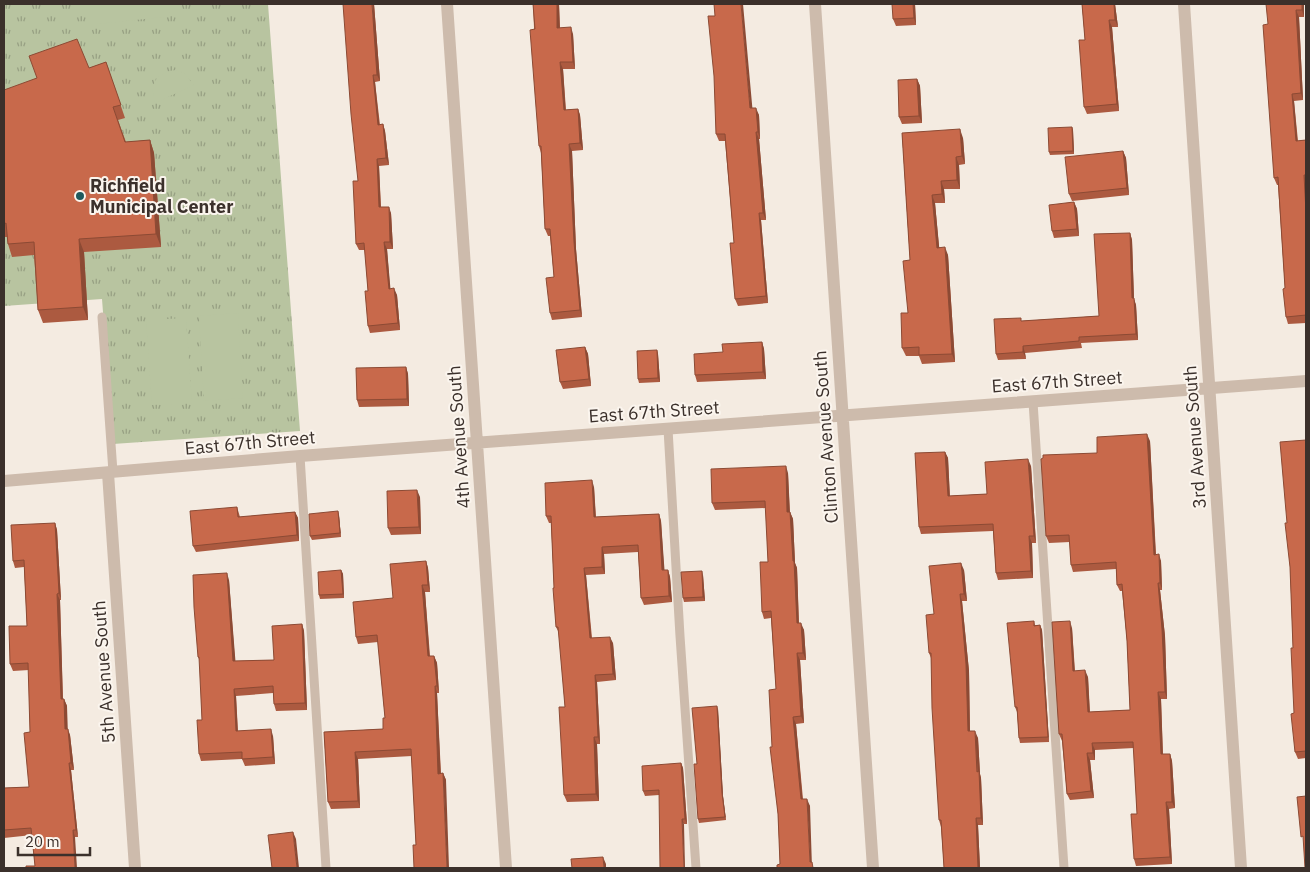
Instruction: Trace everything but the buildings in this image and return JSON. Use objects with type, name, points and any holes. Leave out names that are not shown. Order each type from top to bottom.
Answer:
[{"type":"street","name":"4th Avenue South","points":[[447,4],[506,868]]},
{"type":"street","name":"Clinton Avenue South","points":[[815,4],[873,868]]},
{"type":"street","name":"3rd Avenue South","points":[[1184,4],[1241,868]]},
{"type":"street","name":"East 67th Street","points":[[4,481],[300,456],[1306,381]]},
{"type":"street","name":"5th Avenue South","points":[[111,473],[135,868]]},
{"type":"lane","points":[[102,317],[111,473]]},
{"type":"lane","points":[[1033,402],[1064,868]]},
{"type":"lane","points":[[668,429],[696,868]]},
{"type":"lane","points":[[300,456],[326,868]]},
{"type":"green space","points":[[4,4],[268,4],[300,431],[113,444],[102,299],[4,306]]},
{"type":"green space","points":[[80,4],[180,4],[164,17],[97,24]]},
{"type":"green space","points":[[176,70],[184,73],[194,85],[155,103],[153,90],[156,80],[163,73]]},
{"type":"green space","points":[[238,313],[243,398],[204,401],[199,316]]},
{"type":"green space","points":[[186,318],[192,403],[152,405],[146,320]]},
{"type":"place","name":"Richfield Municipal Center","points":[[80,196]]}]
